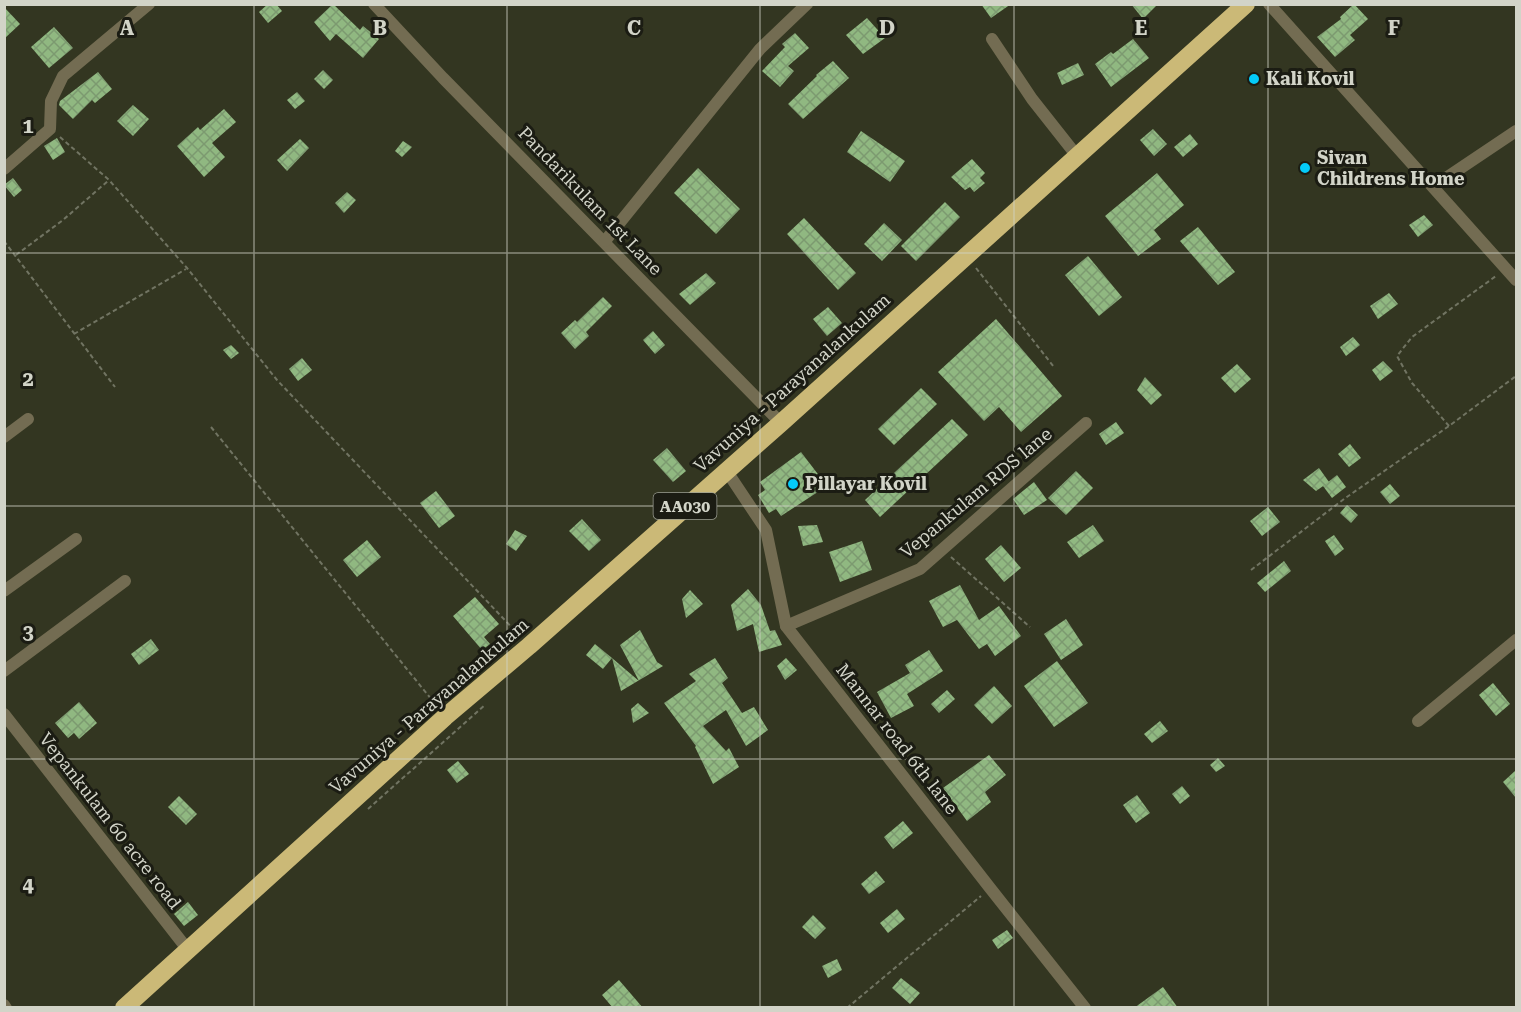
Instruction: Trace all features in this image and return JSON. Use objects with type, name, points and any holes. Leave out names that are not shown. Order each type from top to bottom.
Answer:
[{"type":"highway","name":"Vavuniya - Parayanalankulam","points":[[124,1008],[446,717],[781,423],[1240,7]]},
{"type":"street","points":[[4,169],[50,129],[51,101],[63,76],[149,4]]},
{"type":"street","name":"Pandarikulam 1st Lane","points":[[374,4],[443,78],[781,423]]},
{"type":"street","points":[[605,241],[760,49],[807,4]]},
{"type":"street","points":[[1269,4],[1516,280]]},
{"type":"street","points":[[992,39],[1032,99],[1077,156]]},
{"type":"street","points":[[1434,186],[1516,131]]},
{"type":"street","points":[[4,437],[28,419]]},
{"type":"street","name":"Vepankulam RDS lane","points":[[786,626],[920,569],[1086,423]]},
{"type":"street","name":"Mannar road 6th lane","points":[[726,470],[766,530],[786,626],[1085,1008]]},
{"type":"street","points":[[4,591],[76,539]]},
{"type":"street","points":[[4,671],[125,581]]},
{"type":"street","points":[[1418,721],[1516,640]]},
{"type":"street","name":"Vepankulam 60 acre road","points":[[4,714],[188,950]]},
{"type":"path","points":[[50,129],[109,180],[187,268],[277,380],[529,646]]},
{"type":"path","points":[[15,255],[63,220],[109,180]]},
{"type":"path","points":[[4,241],[114,387]]},
{"type":"path","points":[[74,334],[187,268]]},
{"type":"path","points":[[1449,426],[1412,383],[1397,356],[1412,337],[1506,268]]},
{"type":"path","points":[[975,269],[1054,368]]},
{"type":"path","points":[[1251,570],[1344,499],[1516,376]]},
{"type":"path","points":[[211,427],[446,717]]},
{"type":"path","points":[[942,550],[1030,627]]},
{"type":"path","points":[[411,772],[439,747]]},
{"type":"path","points":[[847,1008],[990,888]]},
{"type":"building","points":[[268,4],[276,4],[282,11],[268,23],[259,12]]},
{"type":"building","points":[[333,4],[360,30],[363,26],[379,39],[363,58],[336,34],[330,41],[314,22]]},
{"type":"building","points":[[981,4],[1011,4],[991,18]]},
{"type":"building","points":[[1131,4],[1158,4],[1143,19]]},
{"type":"building","points":[[1354,4],[1368,19],[1350,35],[1355,40],[1335,57],[1317,37],[1341,19],[1340,17]]},
{"type":"building","points":[[4,7],[20,24],[4,39]]},
{"type":"building","points":[[867,18],[885,38],[863,54],[846,35]]},
{"type":"building","points":[[54,27],[73,48],[49,68],[31,47]]},
{"type":"building","points":[[795,33],[809,48],[788,66],[794,71],[780,87],[762,71],[785,47],[782,44]]},
{"type":"building","points":[[1133,39],[1149,58],[1111,87],[1095,64]]},
{"type":"building","points":[[833,61],[849,78],[803,119],[788,104]]},
{"type":"building","points":[[1078,63],[1084,75],[1062,85],[1057,73]]},
{"type":"building","points":[[323,70],[333,80],[324,89],[314,79]]},
{"type":"building","points":[[98,72],[112,89],[95,103],[92,100],[73,119],[59,105],[60,101]]},
{"type":"building","points":[[297,92],[305,101],[295,109],[287,100]]},
{"type":"building","points":[[133,105],[149,119],[133,136],[117,121]]},
{"type":"building","points":[[224,109],[236,122],[212,143],[225,157],[204,177],[177,146],[198,127],[200,130]]},
{"type":"building","points":[[1153,129],[1167,144],[1154,156],[1140,140]]},
{"type":"building","points":[[861,131],[905,161],[890,182],[847,152]]},
{"type":"building","points":[[1190,134],[1198,144],[1183,157],[1174,147]]},
{"type":"building","points":[[57,138],[65,152],[53,160],[44,146]]},
{"type":"building","points":[[300,139],[309,148],[287,171],[277,160]]},
{"type":"building","points":[[403,141],[412,147],[402,157],[395,151]]},
{"type":"building","points":[[972,159],[985,173],[980,178],[985,183],[974,192],[970,187],[965,190],[951,177]]},
{"type":"building","points":[[698,168],[740,209],[716,234],[674,193]]},
{"type":"building","points":[[1157,173],[1184,205],[1154,230],[1161,239],[1138,256],[1105,216]]},
{"type":"building","points":[[13,178],[22,190],[14,197],[4,185]]},
{"type":"building","points":[[347,192],[356,200],[344,213],[335,203]]},
{"type":"building","points":[[945,202],[960,217],[916,261],[901,246]]},
{"type":"building","points":[[1424,215],[1433,225],[1418,237],[1409,225]]},
{"type":"building","points":[[804,218],[856,273],[838,290],[787,234]]},
{"type":"building","points":[[884,223],[902,240],[882,261],[864,244]]},
{"type":"building","points":[[1198,227],[1235,272],[1218,285],[1180,241]]},
{"type":"building","points":[[1088,256],[1122,297],[1099,316],[1065,275]]},
{"type":"building","points":[[706,273],[716,283],[690,305],[679,294]]},
{"type":"building","points":[[1389,293],[1398,304],[1378,319],[1370,306]]},
{"type":"building","points":[[603,297],[612,306],[586,332],[589,336],[575,349],[561,333],[575,320],[577,322]]},
{"type":"building","points":[[828,307],[842,323],[827,336],[813,319]]},
{"type":"building","points":[[996,319],[1062,396],[1021,432],[999,407],[984,421],[938,372]]},
{"type":"building","points":[[653,331],[665,345],[655,354],[643,340]]},
{"type":"building","points":[[1353,337],[1360,345],[1346,356],[1340,347]]},
{"type":"building","points":[[231,345],[239,353],[231,359],[223,350]]},
{"type":"building","points":[[302,358],[312,370],[298,381],[289,369]]},
{"type":"building","points":[[1383,361],[1393,371],[1380,381],[1372,370]]},
{"type":"building","points":[[1237,364],[1251,379],[1235,393],[1221,378]]},
{"type":"building","points":[[1145,377],[1162,395],[1151,405],[1137,390]]},
{"type":"building","points":[[921,388],[937,404],[894,445],[878,429]]},
{"type":"building","points":[[952,419],[968,435],[880,517],[865,500]]},
{"type":"building","points":[[1116,422],[1124,433],[1106,445],[1099,434]]},
{"type":"building","points":[[1350,444],[1361,458],[1349,467],[1338,454]]},
{"type":"building","points":[[667,448],[686,471],[673,482],[653,460]]},
{"type":"building","name":"Pillayar Kovil","points":[[801,452],[827,486],[781,516],[776,509],[769,513],[758,495],[765,490],[760,482]]},
{"type":"building","points":[[1319,468],[1329,482],[1316,491],[1303,480]]},
{"type":"building","points":[[1076,471],[1093,488],[1066,515],[1048,498]]},
{"type":"building","points":[[1337,475],[1346,487],[1332,498],[1323,486]]},
{"type":"building","points":[[1034,482],[1047,500],[1024,515],[1013,499]]},
{"type":"building","points":[[1390,484],[1400,496],[1390,504],[1380,492]]},
{"type":"building","points":[[436,491],[455,516],[439,528],[420,503]]},
{"type":"building","points":[[1347,505],[1358,515],[1351,523],[1340,513]]},
{"type":"building","points":[[1268,507],[1280,522],[1262,536],[1250,521]]},
{"type":"building","points":[[582,519],[601,540],[589,551],[569,531]]},
{"type":"building","points":[[817,525],[823,542],[803,546],[798,526]]},
{"type":"building","points":[[1093,525],[1104,541],[1079,558],[1067,542]]},
{"type":"building","points":[[515,530],[527,536],[516,551],[506,544]]},
{"type":"building","points":[[1334,535],[1344,549],[1335,556],[1325,541]]},
{"type":"building","points":[[367,540],[381,557],[357,577],[343,560]]},
{"type":"building","points":[[862,541],[872,570],[840,582],[829,552]]},
{"type":"building","points":[[1001,545],[1021,568],[1004,582],[985,559]]},
{"type":"building","points":[[1284,561],[1291,571],[1265,592],[1257,583]]},
{"type":"building","points":[[960,585],[979,620],[999,606],[1021,636],[995,656],[987,644],[979,649],[957,620],[943,627],[929,601]]},
{"type":"building","points":[[748,589],[761,605],[770,631],[775,630],[782,645],[759,652],[753,624],[737,631],[731,605]]},
{"type":"building","points":[[690,590],[703,604],[686,618],[682,599]]},
{"type":"building","points":[[475,597],[499,624],[484,637],[490,644],[482,650],[453,616]]},
{"type":"building","points":[[1066,619],[1083,645],[1061,660],[1044,634]]},
{"type":"building","points":[[640,630],[657,662],[663,666],[639,680],[620,645]]},
{"type":"building","points":[[151,639],[159,650],[139,665],[131,654]]},
{"type":"building","points":[[595,644],[612,658],[603,669],[586,655]]},
{"type":"building","points":[[929,650],[943,671],[907,694],[914,706],[891,718],[877,692],[910,673],[905,665]]},
{"type":"building","points":[[612,658],[639,681],[621,691]]},
{"type":"building","points":[[715,658],[728,678],[722,683],[742,713],[754,707],[768,730],[746,746],[726,710],[703,726],[726,751],[729,748],[739,767],[713,784],[696,746],[664,703],[696,681],[689,674]]},
{"type":"building","points":[[786,658],[797,670],[785,680],[777,666]]},
{"type":"building","points":[[1057,661],[1088,703],[1054,727],[1024,686]]},
{"type":"building","points":[[1493,683],[1510,704],[1496,716],[1479,695]]},
{"type":"building","points":[[994,686],[1012,706],[992,724],[974,705]]},
{"type":"building","points":[[947,690],[955,699],[939,713],[931,704]]},
{"type":"building","points":[[79,702],[97,723],[79,739],[74,733],[68,738],[55,723]]},
{"type":"building","points":[[638,703],[649,713],[633,723],[631,709]]},
{"type":"building","points":[[1160,721],[1168,731],[1152,743],[1144,734]]},
{"type":"building","points":[[989,755],[1006,775],[985,792],[991,802],[967,821],[943,788]]},
{"type":"building","points":[[1218,758],[1225,766],[1216,772],[1210,765]]},
{"type":"building","points":[[458,761],[469,774],[457,783],[447,770]]},
{"type":"building","points":[[1516,770],[1516,798],[1503,782]]},
{"type":"building","points":[[1182,786],[1190,796],[1180,804],[1172,794]]},
{"type":"building","points":[[1137,795],[1150,813],[1136,823],[1123,805]]},
{"type":"building","points":[[179,796],[197,814],[186,825],[168,807]]},
{"type":"building","points":[[903,821],[913,833],[893,849],[884,837]]},
{"type":"building","points":[[876,871],[885,882],[869,894],[861,884]]},
{"type":"building","points":[[188,902],[198,915],[184,926],[174,914]]},
{"type":"building","points":[[897,909],[905,919],[888,933],[880,923]]},
{"type":"building","points":[[813,915],[826,928],[815,939],[802,927]]},
{"type":"building","points":[[1007,930],[1013,938],[998,949],[992,940]]},
{"type":"building","points":[[837,959],[842,970],[828,978],[822,966]]},
{"type":"building","points":[[901,978],[920,993],[910,1004],[892,988]]},
{"type":"building","points":[[619,980],[643,1008],[613,1008],[602,995]]},
{"type":"building","points":[[1163,987],[1178,1008],[1134,1008]]},
{"type":"place","name":"Kali Kovil","points":[[1254,79]]},
{"type":"place","name":"Sivan Childrens Home","points":[[1305,168]]},
{"type":"place","name":"Pillayar Kovil","points":[[793,484]]}]
